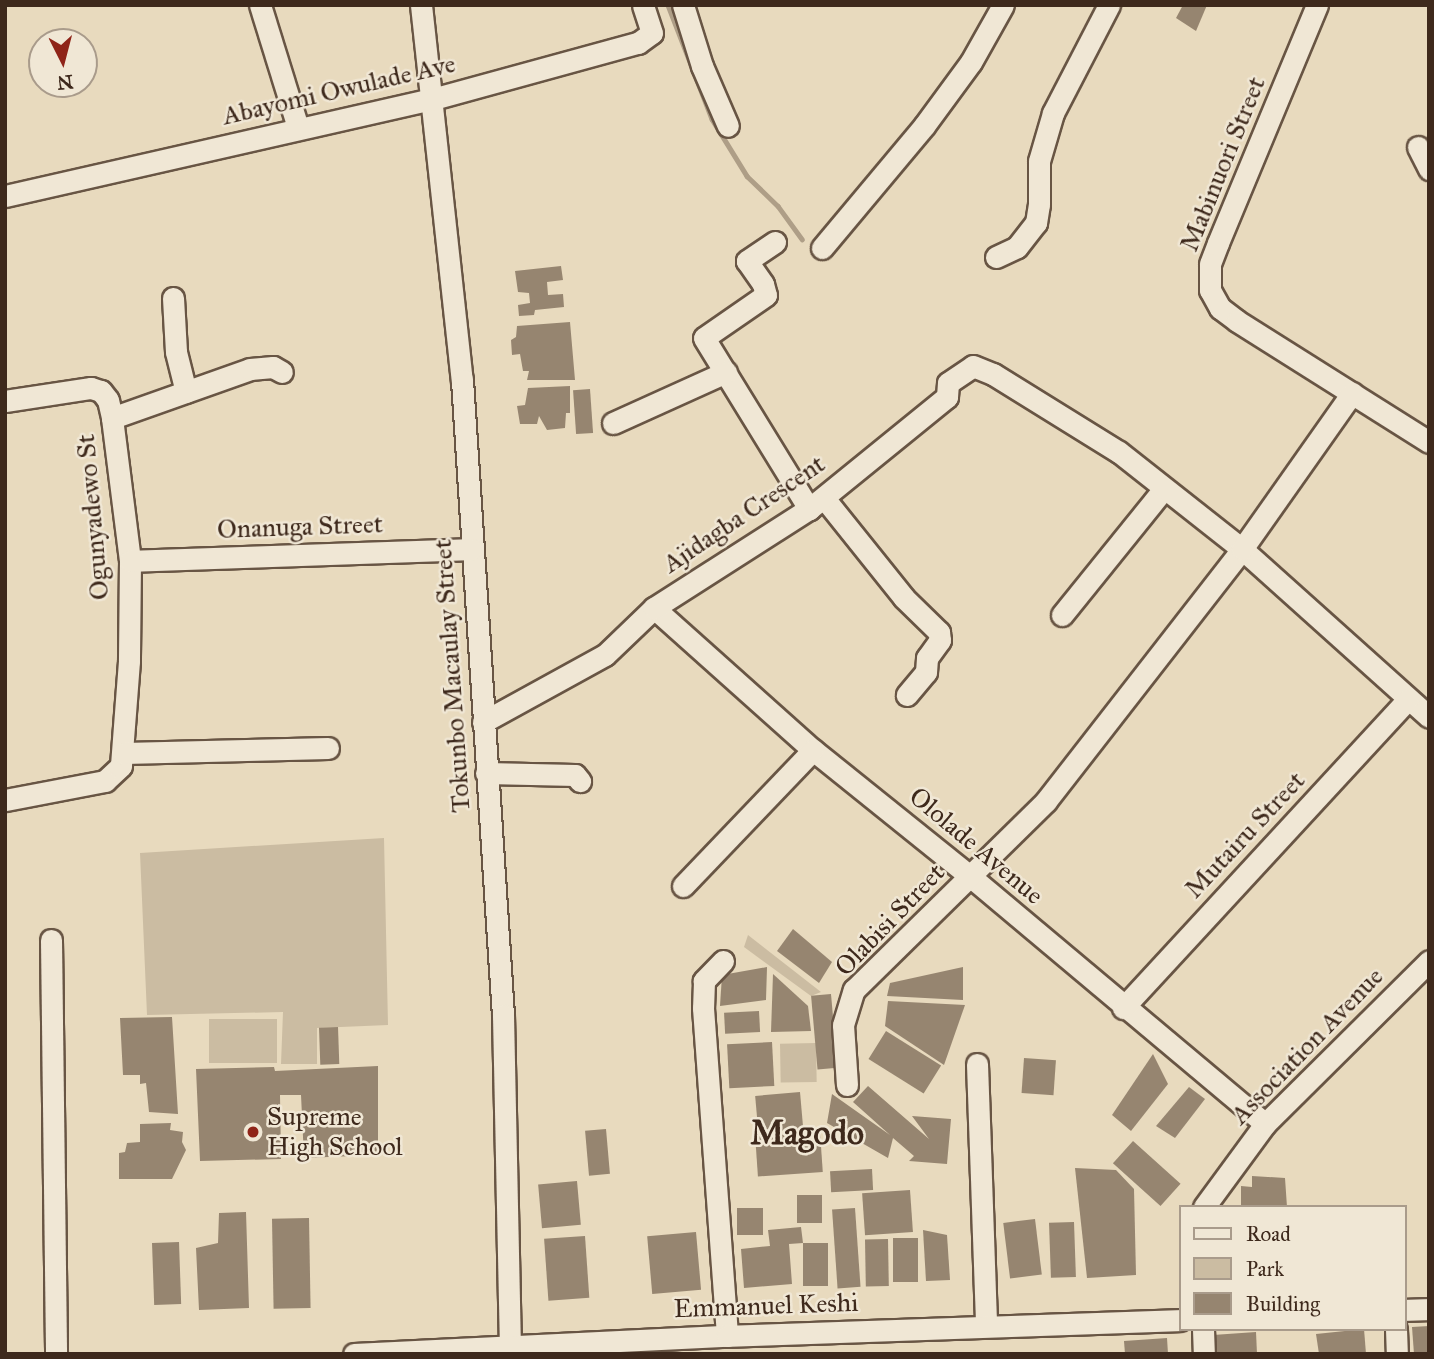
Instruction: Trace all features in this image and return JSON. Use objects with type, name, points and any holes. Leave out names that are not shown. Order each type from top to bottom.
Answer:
[{"type":"street","points":[[260,5],[298,128]]},
{"type":"street","name":"Tokunbo Macaulay Street","points":[[421,5],[429,100],[461,380],[503,1015],[510,1345]]},
{"type":"street","name":"Abayomi Owulade Ave","points":[[5,196],[429,100],[638,43],[652,33],[643,5]]},
{"type":"street","points":[[683,5],[702,66],[728,126]]},
{"type":"street","points":[[822,248],[924,127],[971,62],[1003,5]]},
{"type":"street","points":[[996,257],[1017,247],[1036,223],[1039,161],[1053,113],[1109,5]]},
{"type":"street","name":"Mabinuori Street","points":[[1317,5],[1210,264],[1210,290],[1220,308],[1237,321],[1429,442]]},
{"type":"street","points":[[1418,147],[1429,169]]},
{"type":"street","points":[[775,242],[747,261],[763,284],[766,295],[704,338],[817,503],[939,632],[940,640],[927,658],[926,672],[906,695]]},
{"type":"street","points":[[173,298],[176,352],[186,392]]},
{"type":"street","points":[[112,418],[250,369],[273,367],[282,372]]},
{"type":"street","name":"Ajidagba Crescent","points":[[483,722],[605,655],[654,608],[817,503],[947,397],[948,383],[967,368],[981,367],[1119,452],[1163,490],[1242,550],[1429,717]]},
{"type":"street","points":[[612,423],[726,372]]},
{"type":"street","name":"Ogunyadewo St","points":[[5,401],[91,388],[101,391],[108,400],[130,561],[124,753]]},
{"type":"street","name":"Olabisi Street","points":[[847,1085],[843,1025],[855,990],[1046,801],[1242,550],[1352,393]]},
{"type":"street","points":[[1062,615],[1163,490]]},
{"type":"street","name":"Onanuga Street","points":[[130,561],[471,549]]},
{"type":"street","name":"Ololade Avenue","points":[[654,608],[813,750],[971,877],[1123,1008],[1265,1124]]},
{"type":"street","name":"Mutairu Street","points":[[1123,1008],[1408,699]]},
{"type":"street","points":[[5,800],[105,782],[121,766],[124,753],[328,748]]},
{"type":"street","points":[[683,886],[813,750]]},
{"type":"street","points":[[486,773],[575,775],[580,781]]},
{"type":"street","points":[[51,940],[56,1354]]},
{"type":"street","points":[[723,961],[704,981],[703,1008],[727,1336]]},
{"type":"street","name":"Association Avenue","points":[[1205,1205],[1265,1124],[1429,961]]},
{"type":"street","points":[[977,1064],[986,1325]]},
{"type":"street","points":[[1406,1310],[1429,1309]]},
{"type":"street","name":"Emmanuel Keshi","points":[[354,1354],[986,1325],[1178,1320]]},
{"type":"street","points":[[1202,1331],[1204,1354]]},
{"type":"street","points":[[1396,1331],[1397,1354]]},
{"type":"green space","points":[[384,838],[388,1025],[317,1028],[317,1064],[281,1064],[283,1012],[147,1015],[140,853]]},
{"type":"green space","points":[[748,935],[821,992],[811,996],[744,947]]},
{"type":"green space","points":[[209,1019],[277,1019],[277,1063],[209,1063]]},
{"type":"green space","points":[[816,1043],[817,1082],[781,1083],[780,1044]]},
{"type":"building","points":[[1183,5],[1207,5],[1196,31],[1176,18]]},
{"type":"building","points":[[561,266],[563,280],[547,282],[548,295],[563,294],[564,307],[535,310],[534,315],[519,316],[518,305],[530,303],[529,293],[518,292],[515,271]]},
{"type":"building","points":[[570,322],[575,380],[527,380],[529,371],[523,371],[520,354],[512,355],[511,340],[516,337],[517,326]]},
{"type":"building","points":[[570,386],[570,413],[566,413],[565,428],[547,430],[539,416],[537,424],[520,424],[517,406],[525,405],[528,388]]},
{"type":"building","points":[[590,389],[593,433],[576,434],[573,390]]},
{"type":"building","points":[[793,929],[832,962],[819,983],[777,951]]},
{"type":"building","points":[[767,967],[766,1000],[720,1006],[722,975]]},
{"type":"building","points":[[963,967],[963,1000],[887,996],[890,983]]},
{"type":"building","points":[[773,974],[808,1006],[811,1031],[771,1032]]},
{"type":"building","points":[[831,994],[837,1068],[818,1069],[811,996]]},
{"type":"building","points":[[888,1001],[965,1005],[944,1065],[885,1026]]},
{"type":"building","points":[[759,1011],[760,1032],[725,1034],[724,1013]]},
{"type":"building","points":[[172,1017],[178,1114],[149,1112],[146,1083],[140,1084],[140,1075],[123,1075],[120,1018]]},
{"type":"building","points":[[338,1027],[339,1064],[320,1065],[319,1028]]},
{"type":"building","points":[[886,1031],[941,1065],[924,1093],[869,1059]]},
{"type":"building","points":[[772,1042],[774,1086],[729,1088],[727,1044]]},
{"type":"building","points":[[1153,1054],[1168,1084],[1131,1131],[1112,1115]]},
{"type":"building","points":[[1024,1058],[1056,1060],[1053,1095],[1022,1093]]},
{"type":"building","points":[[378,1066],[378,1155],[304,1158],[301,1095],[280,1095],[281,1159],[200,1161],[196,1069],[274,1067],[275,1071]]},
{"type":"building","points":[[868,1086],[929,1139],[912,1116],[951,1119],[947,1164],[909,1161],[914,1156],[893,1138],[888,1158],[827,1123],[832,1094],[890,1135],[853,1102]]},
{"type":"building","points":[[1189,1087],[1205,1099],[1175,1138],[1156,1126]]},
{"type":"building","points":[[800,1092],[803,1129],[758,1133],[755,1096]]},
{"type":"building","points":[[171,1123],[170,1130],[183,1132],[182,1142],[186,1150],[172,1179],[119,1179],[119,1153],[125,1152],[127,1143],[140,1142],[140,1124]]},
{"type":"building","points":[[606,1129],[610,1174],[589,1176],[585,1131]]},
{"type":"building","points":[[820,1132],[823,1172],[758,1176],[755,1137]]},
{"type":"building","points":[[1133,1141],[1181,1184],[1160,1206],[1113,1163]]},
{"type":"building","points":[[1075,1168],[1116,1170],[1134,1189],[1136,1275],[1087,1278]]},
{"type":"building","points":[[872,1169],[873,1190],[831,1192],[830,1171]]},
{"type":"building","points":[[1252,1176],[1285,1178],[1287,1205],[1241,1205],[1241,1186],[1252,1187]]},
{"type":"building","points":[[577,1181],[581,1225],[542,1228],[538,1184]]},
{"type":"building","points":[[910,1190],[913,1232],[865,1235],[862,1193]]},
{"type":"building","points":[[797,1195],[822,1195],[822,1223],[797,1223]]},
{"type":"building","points":[[737,1208],[763,1208],[763,1235],[737,1235]]},
{"type":"building","points":[[855,1208],[861,1287],[838,1288],[832,1210]]},
{"type":"building","points":[[246,1212],[249,1308],[199,1310],[196,1248],[218,1243],[219,1213]]},
{"type":"building","points":[[309,1218],[311,1308],[274,1309],[272,1219]]},
{"type":"building","points":[[1035,1219],[1042,1275],[1010,1278],[1003,1223]]},
{"type":"building","points":[[1074,1222],[1076,1277],[1051,1278],[1049,1223]]},
{"type":"building","points":[[801,1227],[803,1243],[789,1244],[792,1284],[744,1288],[741,1249],[770,1246],[768,1230]]},
{"type":"building","points":[[923,1230],[947,1235],[950,1280],[926,1281]]},
{"type":"building","points":[[696,1232],[701,1290],[652,1294],[647,1236]]},
{"type":"building","points":[[585,1236],[589,1298],[548,1301],[544,1239]]},
{"type":"building","points":[[893,1238],[918,1238],[918,1282],[893,1282]]},
{"type":"building","points":[[865,1239],[888,1239],[889,1286],[866,1286]]},
{"type":"building","points":[[179,1242],[181,1304],[154,1305],[152,1243]]},
{"type":"building","points":[[803,1243],[828,1243],[828,1286],[803,1286]]},
{"type":"building","points":[[1429,1326],[1429,1354],[1414,1354],[1412,1327]]},
{"type":"building","points":[[1364,1331],[1366,1354],[1319,1354],[1316,1334]]},
{"type":"building","points":[[1256,1332],[1257,1354],[1215,1354],[1213,1335]]},
{"type":"building","points":[[1167,1338],[1168,1354],[1125,1354],[1124,1341]]},
{"type":"waterway","points":[[668,5],[712,119],[747,176],[778,206],[802,239]]},
{"type":"place","name":"Supreme High School","points":[[253,1132]]},
{"type":"district","name":"Magodo","points":[[807,1134]]}]
